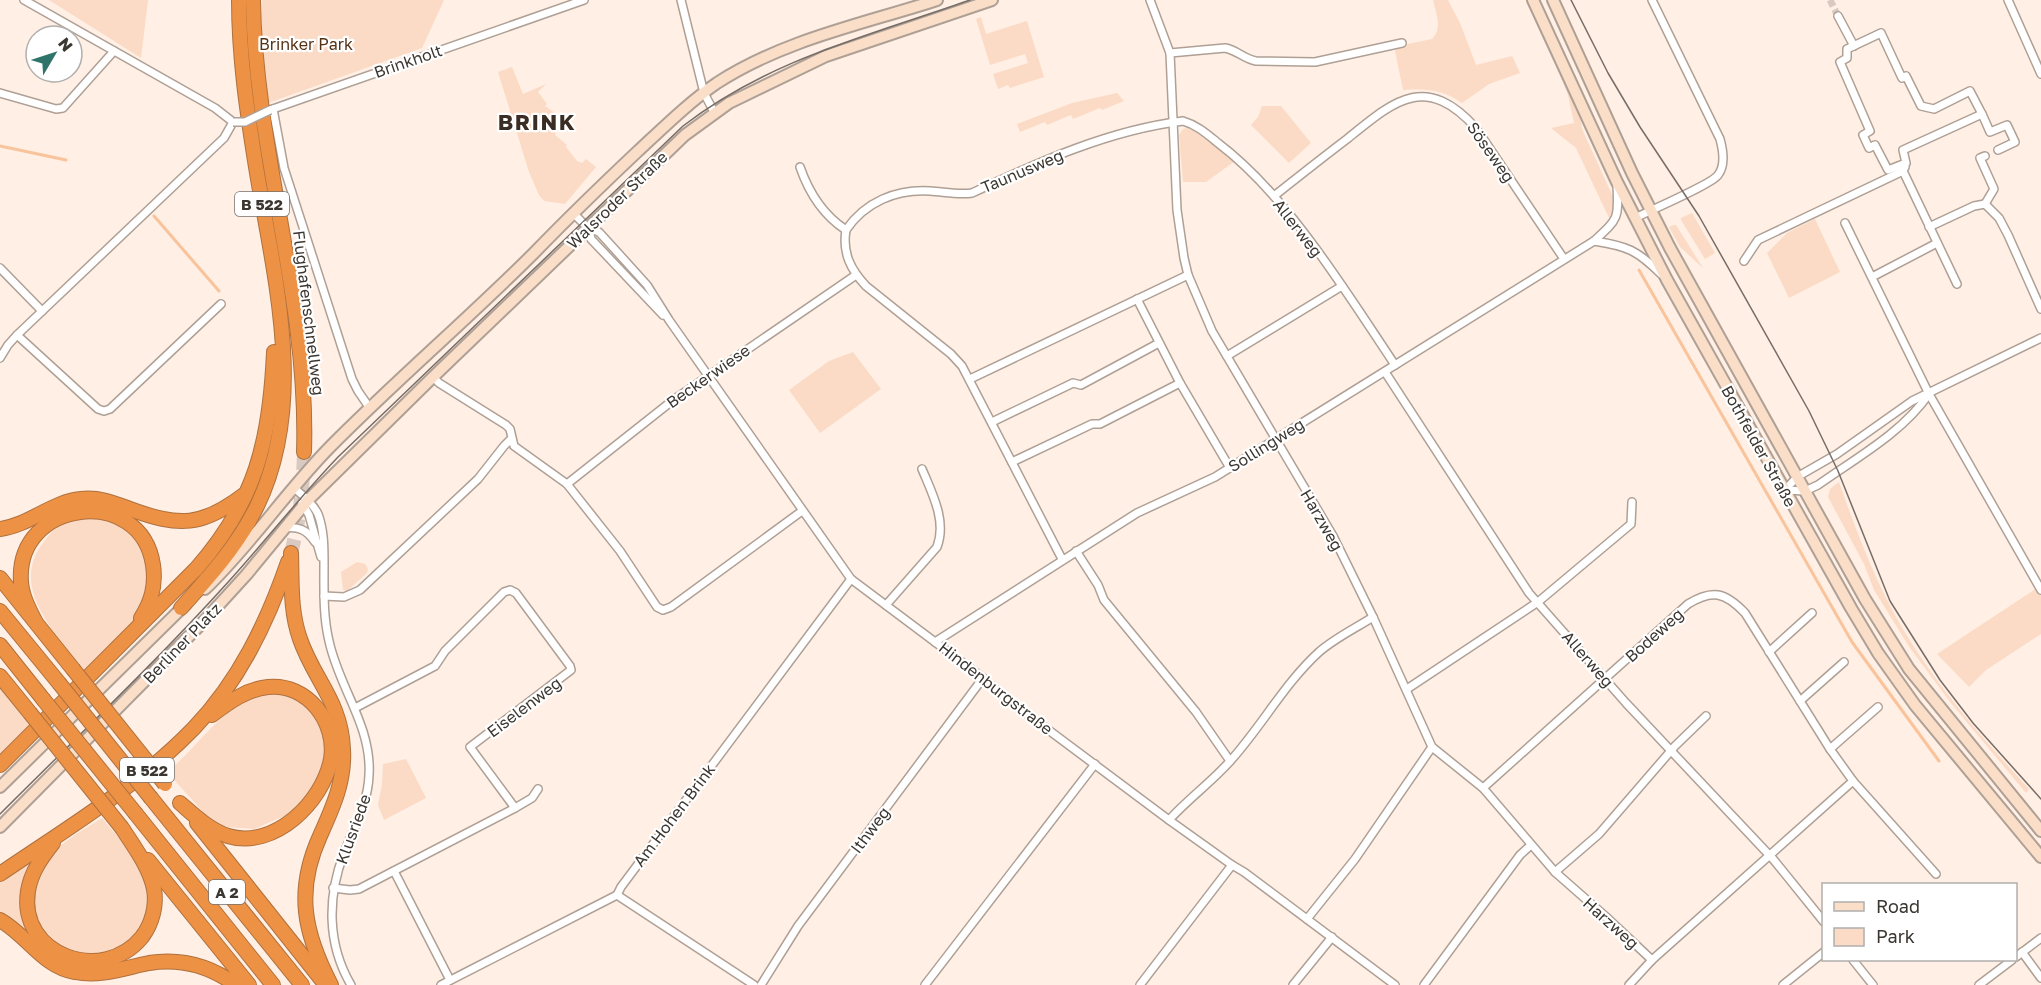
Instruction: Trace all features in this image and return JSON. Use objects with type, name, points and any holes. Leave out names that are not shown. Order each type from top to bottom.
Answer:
[{"type":"highway","name":"Flughafenschnellweg","points":[[239,0],[243,78],[272,256],[281,330]]},
{"type":"highway","name":"Flughafenschnellweg","points":[[253,0],[255,58],[260,104],[298,326],[304,382],[304,452]]},
{"type":"highway","points":[[0,765],[210,553],[233,520],[249,491],[260,458],[270,417],[275,348],[281,330]]},
{"type":"highway","name":"B 522","points":[[181,608],[232,548],[246,527],[267,483],[276,454],[282,411],[284,378],[281,330]]},
{"type":"highway","points":[[0,528],[21,523],[64,502],[81,499],[110,501],[157,519],[173,522],[195,520],[226,509],[249,491]]},
{"type":"highway","points":[[35,621],[21,584],[23,561],[32,540],[39,531],[59,517],[82,511],[96,511],[121,519],[132,528],[148,547],[152,560],[154,572],[152,595],[132,632]]},
{"type":"highway","name":"B 522","points":[[0,874],[156,763],[195,726],[227,687],[254,644],[278,593],[291,553],[293,609],[296,626],[308,658],[338,714],[343,747],[342,776],[338,795],[312,856],[305,888],[306,921],[311,941],[331,985]]},
{"type":"highway","points":[[0,578],[326,985]]},
{"type":"highway","name":"A 2","points":[[0,611],[302,985]]},
{"type":"highway","name":"A 2","points":[[0,645],[273,985]]},
{"type":"highway","points":[[0,676],[249,985]]},
{"type":"highway","points":[[180,803],[203,823],[220,833],[244,839],[259,837],[281,827],[301,812],[320,787],[331,760],[331,735],[321,712],[311,702],[285,688],[256,689],[228,702],[195,726]]},
{"type":"highway","points":[[0,758],[20,744]]},
{"type":"highway","points":[[62,831],[43,856],[32,877],[28,891],[31,919],[36,932],[60,955],[79,961],[101,962],[128,951],[138,941],[149,925],[154,907],[154,890],[148,871],[122,828]]},
{"type":"highway","points":[[0,920],[14,929],[44,957],[59,967],[73,972],[102,974],[148,963],[182,962],[211,969],[236,985]]},
{"type":"main road","name":"Walsroder Straße","points":[[239,553],[294,488],[369,407],[497,290],[573,213],[666,125],[704,93],[738,71],[774,54],[937,0]]},
{"type":"main road","name":"Walsroder Straße","points":[[284,528],[306,503],[433,377],[589,229],[677,141],[714,112],[753,90],[826,56],[992,0]]},
{"type":"main road","name":"Bothfelder Straße","points":[[1533,0],[1616,180],[1667,280],[1851,608],[1896,680],[2040,857]]},
{"type":"main road","name":"Bothfelder Straße","points":[[1553,0],[1650,210],[1703,311],[1892,645],[1928,693],[2041,831]]},
{"type":"main road","name":"Berliner Platz","points":[[0,826],[206,619],[247,574],[284,528]]},
{"type":"main road","name":"Berliner Platz","points":[[0,787],[181,608],[211,584],[239,553]]},
{"type":"street","points":[[0,358],[17,335],[224,138],[233,122],[215,108],[24,0]]},
{"type":"street","name":"Brinkholt","points":[[233,122],[245,122],[271,109],[584,0]]},
{"type":"street","points":[[681,0],[704,93],[714,112]]},
{"type":"street","name":"Harzweg","points":[[1150,0],[1170,53],[1177,210],[1188,275],[1204,314],[1333,536],[1407,689],[1432,747],[1483,788],[1555,872],[1652,960]]},
{"type":"street","points":[[1635,218],[1712,181],[1721,170],[1723,160],[1720,139],[1652,0]]},
{"type":"street","points":[[2008,0],[2041,74]]},
{"type":"street","points":[[1838,16],[1854,46]]},
{"type":"street","points":[[1906,163],[1888,170],[1875,145],[1869,148],[1863,135],[1870,131],[1840,62],[1847,58],[1847,49],[1881,33],[1902,78],[1906,76],[1921,106],[1934,109],[1970,91],[1990,132],[2007,124],[2015,142],[1998,150]]},
{"type":"street","points":[[1170,53],[1225,48],[1256,62],[1315,62],[1402,43]]},
{"type":"street","points":[[0,93],[56,109],[63,108],[114,51]]},
{"type":"street","name":"Söseweg","points":[[1274,196],[1385,108],[1408,98],[1433,98],[1450,105],[1476,128],[1564,259]]},
{"type":"street","points":[[271,109],[287,178],[352,379],[357,391],[369,407]]},
{"type":"street","points":[[1744,261],[1758,240],[1903,171],[1906,163],[1903,150],[1982,114]]},
{"type":"street","name":"Allerweg","points":[[1173,122],[1183,121],[1193,124],[1235,156],[1274,196],[1342,286],[1395,365]]},
{"type":"street","name":"Taunusweg","points":[[846,230],[856,216],[873,205],[900,193],[921,190],[962,195],[972,193],[1030,166],[1096,141],[1173,122]]},
{"type":"street","points":[[1929,227],[1974,206],[1985,204],[1994,189],[1980,158],[1985,156]]},
{"type":"street","points":[[800,167],[819,206],[833,222],[846,230],[844,243],[846,255],[856,275],[866,286],[951,354],[970,379],[1062,560]]},
{"type":"street","points":[[1903,171],[1957,284]]},
{"type":"street","name":"Sollingweg","points":[[936,642],[1137,513],[1182,494],[1230,468],[1594,241],[1611,225],[1618,211],[1616,180]]},
{"type":"street","points":[[1985,204],[1999,218],[2041,309]]},
{"type":"street","name":"Hindenburgstraße","points":[[573,213],[589,229],[599,232],[654,294],[669,320],[851,579],[1169,820],[1244,872],[1395,985]]},
{"type":"street","points":[[1845,223],[1929,394],[2041,590]]},
{"type":"street","points":[[1594,241],[1619,244],[1636,251],[1667,280]]},
{"type":"street","points":[[1872,277],[1937,243]]},
{"type":"street","points":[[0,268],[42,311]]},
{"type":"street","name":"Beckerwiese","points":[[567,484],[642,422],[856,275]]},
{"type":"street","points":[[970,379],[1188,275]]},
{"type":"street","points":[[1227,356],[1342,286]]},
{"type":"street","points":[[1137,298],[1180,383],[1230,468]]},
{"type":"street","points":[[17,335],[98,409],[104,411],[110,409],[221,304]]},
{"type":"street","points":[[1785,490],[1797,477],[1853,443],[1912,401],[2041,338]]},
{"type":"street","points":[[992,422],[1073,383],[1081,386],[1159,343]]},
{"type":"street","name":"Allerweg","points":[[1385,372],[1519,579],[1606,680],[1770,856],[1822,920]]},
{"type":"street","points":[[433,377],[506,424],[510,429],[514,446],[567,484],[620,551],[657,607],[663,610],[671,607],[802,511]]},
{"type":"street","points":[[1012,462],[1092,424],[1100,424],[1180,383]]},
{"type":"street","points":[[1785,490],[1805,491],[1818,485],[1908,419],[1929,394]]},
{"type":"street","points":[[324,596],[344,597],[360,590],[478,478],[511,439]]},
{"type":"street","points":[[1853,443],[1869,449]]},
{"type":"street","points":[[886,605],[937,547],[940,540],[938,509],[922,469]]},
{"type":"street","name":"Klusriede","points":[[294,488],[318,514],[322,529],[326,628],[334,661],[362,725],[368,752],[368,787],[363,809],[344,853],[333,888],[333,936],[343,970],[351,985]]},
{"type":"street","points":[[1407,689],[1538,602],[1632,524],[1632,502]]},
{"type":"street","name":"Klusriede","points":[[306,503],[324,568]]},
{"type":"street","points":[[284,528],[298,527],[306,531],[318,546]]},
{"type":"street","points":[[1076,551],[1098,585],[1104,600],[1196,712],[1230,761]]},
{"type":"street","name":"Am Hohen Brink","points":[[441,985],[617,895],[851,579]]},
{"type":"street","name":"Eiselenweg","points":[[355,708],[435,666],[445,651],[504,592],[510,590],[516,593],[571,670],[470,747],[515,808]]},
{"type":"street","name":"Bodeweg","points":[[1483,788],[1688,604],[1701,596],[1713,593],[1726,597],[1744,613],[1830,749],[1853,781],[1936,874]]},
{"type":"street","points":[[1769,652],[1812,613]]},
{"type":"street","points":[[1169,820],[1230,761],[1254,734],[1285,689],[1305,665],[1321,651],[1373,617]]},
{"type":"street","points":[[1800,701],[1844,662]]},
{"type":"street","name":"Ithweg","points":[[761,985],[798,926],[983,678]]},
{"type":"street","points":[[1830,749],[1878,707]]},
{"type":"street","points":[[1555,872],[1599,834],[1671,751],[1706,716]]},
{"type":"street","points":[[1307,919],[1355,859],[1432,747]]},
{"type":"street","points":[[925,985],[1095,764]]},
{"type":"street","points":[[1629,985],[1652,960],[1853,781]]},
{"type":"street","points":[[333,888],[359,889],[515,808],[532,798],[538,789]]},
{"type":"street","points":[[1424,985],[1520,855],[1531,845]]},
{"type":"street","points":[[1140,985],[1232,865]]},
{"type":"street","points":[[394,871],[450,980]]},
{"type":"street","points":[[617,895],[754,985]]},
{"type":"street","points":[[2032,945],[2041,933]]},
{"type":"street","points":[[1293,985],[1332,937]]},
{"type":"street","points":[[2017,955],[2041,938]]},
{"type":"street","points":[[1783,985],[1822,954]]},
{"type":"street","points":[[2017,957],[2041,978]]},
{"type":"street","points":[[1854,961],[1873,985]]},
{"type":"street","points":[[1978,985],[2009,961]]},
{"type":"green space","points":[[49,0],[148,0],[141,58]]},
{"type":"green space","name":"Brinker Park","points":[[262,0],[444,0],[422,48],[268,103],[261,26]]},
{"type":"green space","points":[[1433,0],[1448,0],[1460,23],[1476,65],[1512,56],[1520,73],[1489,84],[1462,103],[1448,95],[1434,91],[1403,90],[1395,51],[1398,46],[1432,39],[1435,35],[1438,21]]},
{"type":"green space","points":[[981,17],[986,34],[1027,21],[1044,77],[1010,88],[1008,85],[998,89],[993,74],[1028,63],[1025,54],[990,65],[976,19]]},
{"type":"green space","points":[[512,67],[523,94],[546,84],[538,92],[547,104],[545,106],[555,113],[547,121],[549,126],[556,133],[555,135],[567,145],[566,147],[577,161],[582,163],[586,159],[596,167],[565,204],[544,201],[529,172],[498,72]]},
{"type":"green space","points":[[1563,82],[1566,82],[1580,113],[1582,129],[1614,199],[1614,210],[1609,218],[1576,148],[1551,128],[1574,123]]},
{"type":"green space","points":[[1117,93],[1124,101],[1073,119],[1071,115],[1047,125],[1045,122],[1020,132],[1017,124],[1072,103]]},
{"type":"green space","points":[[1262,106],[1281,106],[1311,143],[1289,163],[1251,125],[1258,117]]},
{"type":"green space","points":[[1187,128],[1235,161],[1206,182],[1183,182],[1179,135],[1183,129]]},
{"type":"green space","points":[[1692,213],[1715,253],[1705,259],[1681,220]]},
{"type":"green space","points":[[1815,219],[1840,272],[1789,298],[1767,253],[1787,233]]},
{"type":"green space","points":[[1674,225],[1703,268],[1680,247],[1669,227]]},
{"type":"green space","points":[[853,352],[881,389],[820,433],[789,390],[829,361]]},
{"type":"green space","points":[[1839,482],[1873,571],[1901,626],[1952,699],[2029,789],[2026,793],[1951,703],[1910,648],[1874,590],[1864,564],[1828,497],[1830,489]]},
{"type":"green space","points":[[97,516],[128,529],[145,552],[150,584],[133,623],[85,671],[62,643],[41,611],[34,594],[31,577],[34,560],[43,543],[55,529],[72,520]]},
{"type":"green space","points":[[357,562],[365,564],[368,569],[367,573],[347,591],[343,590],[341,572]]},
{"type":"green space","points":[[2037,588],[2041,596],[2041,634],[1986,670],[1969,687],[1937,654]]},
{"type":"green space","points":[[0,686],[32,726],[0,755]]},
{"type":"green space","points":[[266,694],[282,694],[300,701],[313,711],[323,729],[326,753],[316,785],[296,811],[254,829],[228,827],[216,823],[167,772],[224,716],[237,706]]},
{"type":"green space","points":[[406,759],[426,798],[384,820],[378,805],[383,764]]},
{"type":"green space","points":[[102,818],[140,869],[147,890],[146,917],[132,940],[123,947],[107,953],[80,955],[57,944],[48,936],[36,913],[35,888],[39,875],[50,856],[71,838]]},
{"type":"green space","points":[[38,856],[31,868],[37,941],[0,914],[0,882]]},
{"type":"waterway","points":[[0,146],[66,160]]},
{"type":"waterway","points":[[154,216],[219,291]]},
{"type":"waterway","points":[[1639,270],[1852,642],[1939,761]]},
{"type":"tunnel","points":[[1830,0],[1838,16]]},
{"type":"tunnel","points":[[291,553],[297,528],[304,452]]},
{"type":"tram line","points":[[0,814],[202,610],[338,457],[683,126],[716,103],[785,66],[857,38],[970,0]]},
{"type":"tram line","points":[[1571,0],[1608,73],[1640,127],[1699,216],[1809,411],[1838,471],[1890,601],[1940,680],[1973,723],[2041,799]]},
{"type":"district","name":"BRINK","points":[[537,121]]}]
